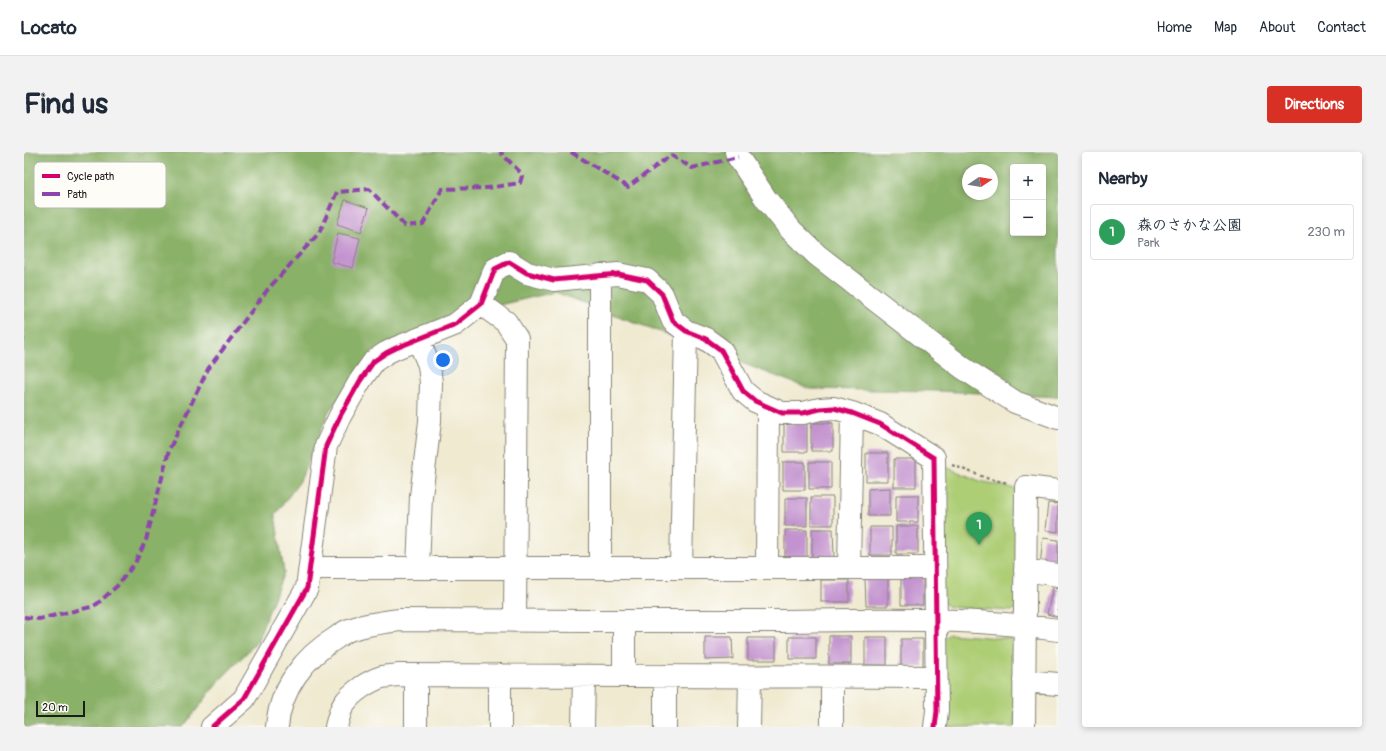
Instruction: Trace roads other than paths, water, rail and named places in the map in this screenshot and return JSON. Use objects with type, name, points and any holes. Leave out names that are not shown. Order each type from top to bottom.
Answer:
[{"type":"street","points":[[736,152],[766,199],[791,230],[817,255],[963,368],[1015,402],[1058,418]]},
{"type":"street","points":[[212,727],[244,699],[307,588],[326,446],[340,416],[360,381],[374,361],[396,348],[456,324],[481,304],[495,270],[509,262],[527,273],[554,280],[618,274],[647,280],[662,294],[673,320],[686,331],[706,339],[721,350],[743,391],[755,401],[782,413],[834,408],[852,413],[880,424],[934,458],[937,711],[935,727]]},
{"type":"street","points":[[600,275],[600,568]]},
{"type":"street","points":[[481,304],[506,322],[517,340],[515,621]]},
{"type":"street","points":[[681,568],[686,331]]},
{"type":"street","points":[[418,339],[429,365],[431,384],[430,421],[421,496],[418,568]]},
{"type":"street","points":[[767,568],[768,408]]},
{"type":"street","points":[[849,568],[852,413]]},
{"type":"street","points":[[1024,727],[1026,487],[1058,492]]},
{"type":"street","points":[[310,568],[935,568]]},
{"type":"street","points":[[1025,570],[1058,575]]},
{"type":"street","points":[[277,727],[283,700],[292,681],[306,661],[326,644],[348,631],[372,623],[400,620],[936,620],[1025,625],[1058,630]]},
{"type":"street","points":[[624,621],[624,676]]},
{"type":"street","points":[[263,667],[292,681]]},
{"type":"street","points":[[336,727],[345,703],[356,692],[369,683],[382,677],[398,675],[936,677]]},
{"type":"street","points":[[416,675],[416,727]]},
{"type":"street","points":[[500,675],[500,727]]},
{"type":"street","points":[[583,727],[584,676]]},
{"type":"street","points":[[665,676],[665,727]]},
{"type":"street","points":[[749,727],[750,677]]},
{"type":"street","points":[[832,677],[832,727]]},
{"type":"street","points":[[1024,681],[1058,684]]},
{"type":"place","name":"森のさかな公園","points":[[979,545]]}]
